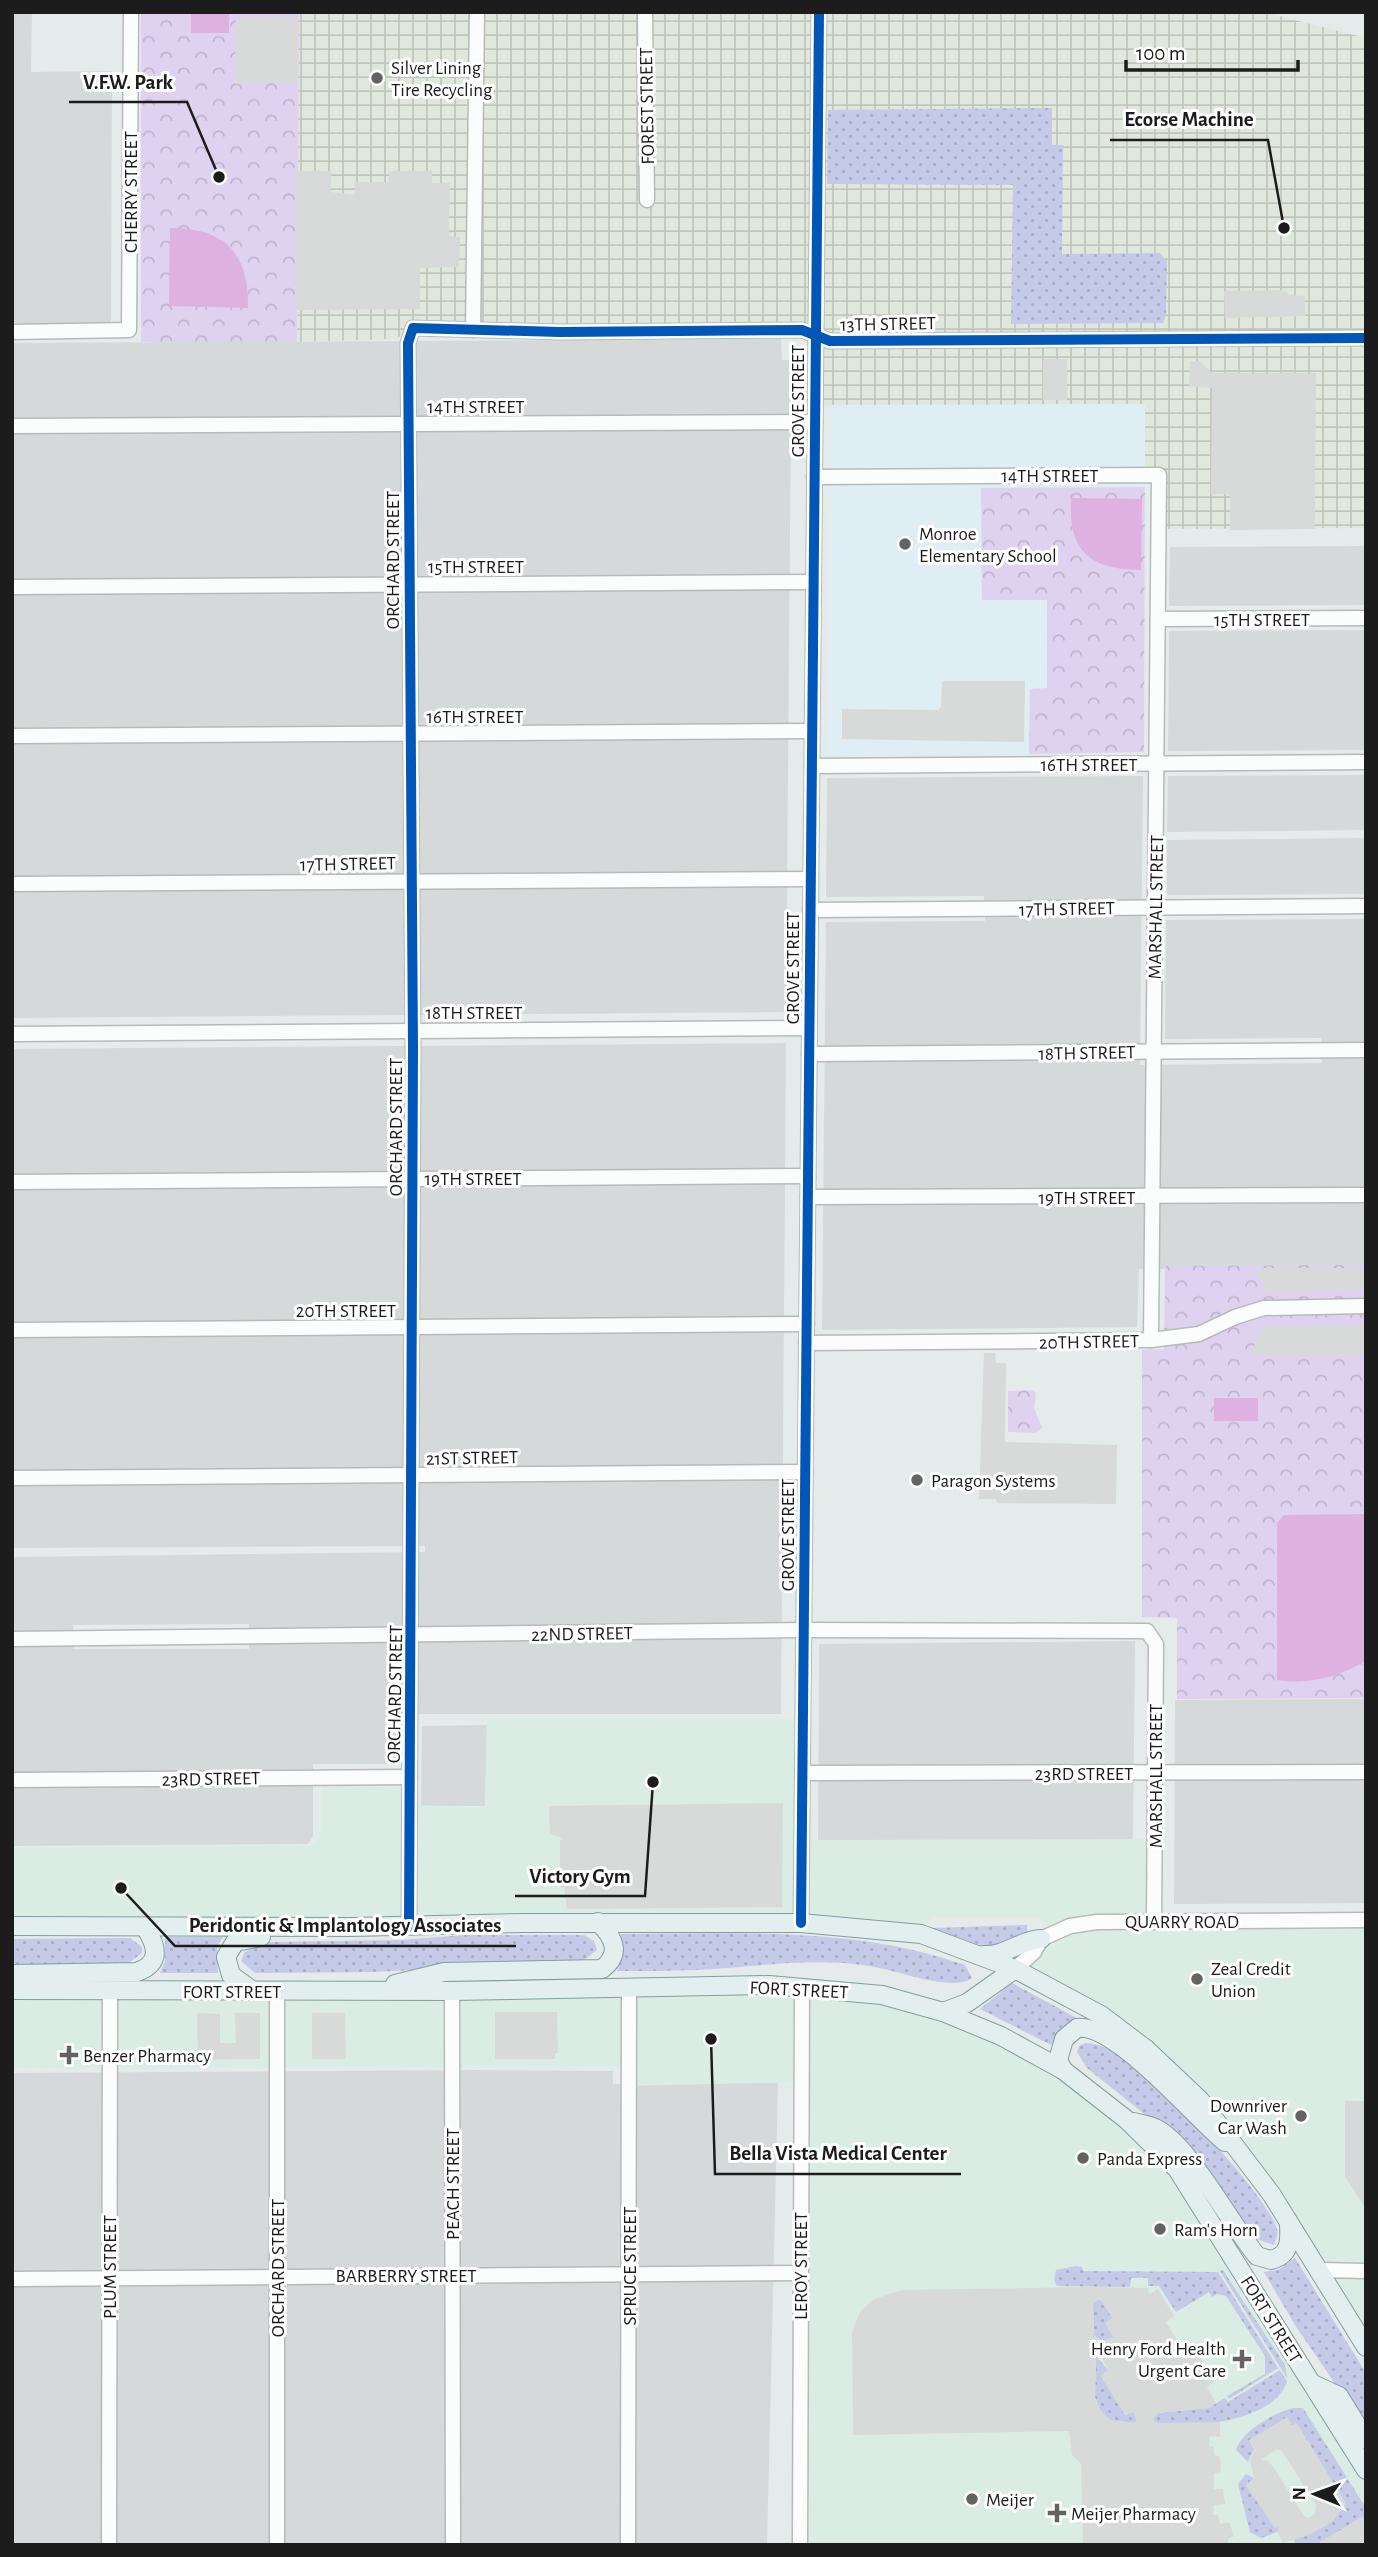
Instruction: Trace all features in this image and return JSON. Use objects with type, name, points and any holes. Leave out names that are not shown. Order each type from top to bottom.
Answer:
[{"type":"main road","points":[[368,1991],[444,1972],[602,1969],[610,1963],[614,1950],[608,1932],[598,1922]]},
{"type":"main road","points":[[12,1926],[408,1927],[598,1922],[801,1923],[921,1934],[1015,1969],[1101,2015],[1146,2049],[1200,2100],[1246,2159],[1366,2347]]},
{"type":"main road","points":[[254,1992],[238,1983],[227,1964],[228,1949],[241,1939],[417,1934],[447,1930],[462,1924]]},
{"type":"main road","points":[[12,1974],[136,1972],[152,1964],[156,1956],[155,1942],[145,1927]]},
{"type":"main road","points":[[977,1955],[1003,1953],[1029,1940],[1041,1939]]},
{"type":"main road","points":[[943,2012],[967,2003],[1015,1969]]},
{"type":"main road","name":"FORT STREET","points":[[12,1990],[452,1991],[769,1985],[882,1995],[943,2012],[1001,2036],[1063,2070],[1127,2120],[1177,2169],[1366,2470]]},
{"type":"main road","points":[[1063,2070],[1058,2060],[1064,2039],[1077,2028],[1090,2028],[1107,2036],[1143,2065],[1206,2126],[1246,2159]]},
{"type":"main road","points":[[1127,2120],[1156,2128],[1170,2140],[1194,2168],[1256,2256],[1271,2260],[1284,2253],[1289,2247],[1289,2223]]},
{"type":"main road","points":[[1313,2384],[1339,2396],[1366,2440]]},
{"type":"street","name":"CHERRY STREET","points":[[12,332],[129,330],[131,12]]},
{"type":"street","points":[[473,330],[477,12]]},
{"type":"street","name":"FOREST STREET","points":[[645,12],[647,200]]},
{"type":"street","name":"GROVE STREET","points":[[801,1923],[819,12]]},
{"type":"street","name":"13TH STREET","points":[[412,328],[802,330],[830,341],[1366,338]]},
{"type":"street","name":"ORCHARD STREET","points":[[408,1927],[413,1179],[408,342],[412,328]]},
{"type":"street","name":"14TH STREET","points":[[12,426],[815,422]]},
{"type":"street","name":"14TH STREET","points":[[814,477],[1159,475]]},
{"type":"street","name":"MARSHALL STREET","points":[[1152,1340],[1159,475]]},
{"type":"street","name":"15TH STREET","points":[[12,587],[813,582]]},
{"type":"street","name":"15TH STREET","points":[[1158,619],[1366,618]]},
{"type":"street","name":"16TH STREET","points":[[12,736],[812,731]]},
{"type":"street","name":"16TH STREET","points":[[812,766],[1366,762]]},
{"type":"street","name":"17TH STREET","points":[[12,884],[810,879]]},
{"type":"street","name":"17TH STREET","points":[[810,910],[1366,906]]},
{"type":"street","name":"18TH STREET","points":[[12,1034],[809,1028]]},
{"type":"street","name":"18TH STREET","points":[[809,1054],[1366,1050]]},
{"type":"street","name":"19TH STREET","points":[[12,1182],[808,1176]]},
{"type":"street","name":"19TH STREET","points":[[808,1198],[1366,1195]]},
{"type":"street","name":"20TH STREET","points":[[806,1343],[1152,1340],[1199,1334],[1235,1317],[1264,1308],[1366,1306]]},
{"type":"street","name":"20TH STREET","points":[[12,1330],[807,1324]]},
{"type":"street","name":"21ST STREET","points":[[12,1478],[805,1472]]},
{"type":"street","name":"22ND STREET","points":[[12,1639],[803,1630],[1141,1630],[1150,1633]]},
{"type":"street","name":"MARSHALL STREET","points":[[1150,1633],[1156,1644],[1154,1922]]},
{"type":"street","name":"23RD STREET","points":[[803,1773],[1366,1772]]},
{"type":"street","name":"23RD STREET","points":[[12,1780],[410,1777]]},
{"type":"street","name":"QUARRY ROAD","points":[[1015,1969],[1034,1952],[1041,1939],[1070,1926],[1097,1922],[1366,1920]]},
{"type":"street","name":"SPRUCE STREET","points":[[628,2545],[629,1988]]},
{"type":"street","name":"LEROY STREET","points":[[800,2545],[802,1988]]},
{"type":"street","name":"PLUM STREET","points":[[109,2545],[110,1990]]},
{"type":"street","name":"PEACH STREET","points":[[452,1991],[453,2545]]},
{"type":"street","name":"ORCHARD STREET","points":[[277,1992],[277,2545]]},
{"type":"street","points":[[1319,2270],[1366,2271]]},
{"type":"street","name":"BARBERRY STREET","points":[[12,2279],[799,2273]]},
{"type":"shaded area","points":[[12,12],[32,12],[31,72],[112,71],[111,324],[12,322]]},
{"type":"shaded area","points":[[191,12],[229,12],[229,33],[191,33]]},
{"type":"shaded area","points":[[299,12],[1263,12],[1366,38],[1366,528],[1159,529],[1159,475],[1145,475],[1145,404],[815,406],[815,336],[413,328],[396,339],[297,342]]},
{"type":"shaded area","points":[[297,17],[297,82],[235,84],[236,18]]},
{"type":"shaded area","points":[[1052,108],[1052,145],[1063,145],[1062,254],[1160,253],[1167,261],[1166,315],[1163,323],[1011,324],[1013,185],[827,184],[828,110]]},
{"type":"shaded area","points":[[296,171],[331,171],[331,192],[355,195],[355,182],[389,182],[389,171],[432,171],[432,183],[450,183],[449,236],[460,237],[459,267],[420,268],[420,309],[296,310]]},
{"type":"shaded area","points":[[170,228],[206,233],[230,247],[244,272],[248,308],[169,306]]},
{"type":"shaded area","points":[[1283,290],[1290,295],[1305,296],[1305,316],[1225,318],[1224,291]]},
{"type":"shaded area","points":[[781,339],[782,360],[797,360],[797,407],[791,407],[786,1012],[12,1018],[12,343]]},
{"type":"shaded area","points":[[1043,359],[1067,359],[1067,400],[1043,400]]},
{"type":"shaded area","points":[[1190,361],[1200,361],[1212,373],[1316,373],[1315,529],[1230,530],[1230,494],[1211,494],[1212,388],[1189,387]]},
{"type":"shaded area","name":"Monroe Elementary School","points":[[1145,404],[1145,487],[981,489],[1047,600],[1047,689],[1030,689],[1029,754],[827,755],[831,405]]},
{"type":"shaded area","points":[[1071,498],[1142,499],[1141,570],[1108,566],[1085,554],[1073,532]]},
{"type":"shaded area","points":[[1366,546],[1366,605],[1169,606],[1170,547]]},
{"type":"shaded area","points":[[1366,630],[1366,750],[1168,751],[1169,631]]},
{"type":"shaded area","points":[[942,681],[1025,681],[1024,742],[842,739],[842,709],[938,710],[941,707]]},
{"type":"shaded area","points":[[1366,775],[1366,830],[1167,832],[1168,776]]},
{"type":"shaded area","points":[[1143,776],[1140,1065],[1322,1063],[1321,1038],[1165,1039],[1166,920],[1366,919],[1366,1267],[1139,1269],[1137,1327],[822,1330],[826,922],[985,921],[984,896],[826,897],[827,778]]},
{"type":"shaded area","points":[[1366,838],[1366,894],[1167,895],[1167,840]]},
{"type":"shaded area","points":[[786,1043],[781,1714],[398,1714],[397,1764],[313,1764],[313,1836],[308,1844],[12,1846],[12,1557],[425,1552],[425,1546],[12,1548],[12,1049]],"holes":[[[249,1624],[249,1649],[73,1649],[73,1625]]]},
{"type":"shaded area","points":[[1263,1268],[1366,1268],[1366,1290],[1262,1291],[1266,1285],[1257,1273]]},
{"type":"shaded area","points":[[1262,1326],[1366,1326],[1366,1355],[1251,1355]]},
{"type":"shaded area","points":[[984,1353],[995,1353],[996,1363],[1006,1363],[1005,1442],[1117,1445],[1116,1504],[997,1503],[996,1499],[979,1499]]},
{"type":"shaded area","points":[[1214,1398],[1258,1398],[1258,1421],[1214,1421]]},
{"type":"shaded area","points":[[1366,1514],[1366,1661],[1323,1678],[1277,1680],[1277,1523],[1284,1515]]},
{"type":"shaded area","points":[[1135,1641],[1133,1841],[818,1843],[819,1644]]},
{"type":"shaded area","points":[[1366,1699],[1366,1903],[1174,1904],[1175,1700]]},
{"type":"shaded area","points":[[487,1718],[803,1719],[802,1840],[1155,1839],[1154,1921],[1366,1919],[1366,2101],[1345,2101],[1345,2177],[1366,2209],[1366,2347],[1272,2195],[1146,2050],[1015,1969],[1054,1932],[1039,1917],[932,1917],[921,1934],[890,1930],[12,1926],[12,1848],[310,1846],[315,1844],[321,1834],[322,1777],[410,1777],[410,1805],[485,1807]]},
{"type":"shaded area","points":[[487,1725],[485,1806],[421,1806],[422,1726]]},
{"type":"shaded area","points":[[783,1803],[782,1907],[567,1909],[564,1887],[560,1887],[560,1841],[563,1838],[550,1834],[549,1806]]},
{"type":"shaded area","points":[[1027,1925],[1027,1934],[989,1948],[931,1928]]},
{"type":"shaded area","points":[[621,1934],[752,1934],[838,1938],[923,1952],[965,1965],[972,1978],[963,1982],[938,1982],[869,1966],[826,1962],[697,1970],[617,1971],[621,1959]]},
{"type":"shaded area","points":[[465,1935],[584,1935],[594,1941],[597,1950],[584,1960],[574,1962],[372,1972],[255,1973],[241,1961],[245,1952],[269,1942],[401,1940]]},
{"type":"shaded area","points":[[165,1937],[223,1937],[217,1946],[218,1973],[160,1973],[165,1962]]},
{"type":"shaded area","points":[[130,1938],[142,1947],[142,1953],[129,1963],[12,1969],[12,1939]]},
{"type":"shaded area","points":[[1012,1983],[1077,2018],[1062,2027],[1051,2045],[980,2009]]},
{"type":"shaded area","points":[[629,1988],[882,1995],[1001,2036],[1152,2142],[1366,2470],[1366,2545],[800,2545],[801,2082],[629,2086],[628,2066],[12,2068],[12,1990]]},
{"type":"shaded area","points":[[495,2012],[557,2012],[558,2053],[555,2053],[555,2059],[495,2059]]},
{"type":"shaded area","points":[[197,2013],[220,2014],[220,2043],[236,2043],[235,2013],[260,2013],[260,2059],[198,2060]]},
{"type":"shaded area","points":[[312,2013],[345,2013],[346,2059],[312,2059]]},
{"type":"shaded area","points":[[1085,2043],[1108,2049],[1129,2061],[1212,2141],[1270,2214],[1277,2230],[1274,2245],[1253,2238],[1178,2141],[1087,2068],[1077,2052],[1079,2046]]},
{"type":"shaded area","points":[[613,2071],[613,2084],[778,2083],[767,2545],[12,2545],[12,2073]]},
{"type":"shaded area","points":[[1345,2101],[1366,2101],[1366,2209],[1345,2177]]},
{"type":"shaded area","points":[[1295,2258],[1366,2373],[1366,2429],[1295,2325],[1264,2272],[1278,2270]]},
{"type":"shaded area","points":[[1082,2267],[1083,2271],[1218,2272],[1278,2368],[1229,2399],[1227,2396],[1265,2374],[1265,2356],[1226,2296],[1217,2294],[1212,2297],[1209,2292],[1176,2312],[1159,2286],[1148,2286],[1148,2278],[1131,2278],[1130,2287],[1057,2286],[1054,2280],[1056,2270]]},
{"type":"shaded area","points":[[1223,2270],[1285,2365],[1287,2378],[1220,2271]]},
{"type":"shaded area","points":[[1093,2287],[1148,2288],[1149,2294],[1158,2289],[1174,2316],[1166,2322],[1178,2342],[1188,2339],[1215,2381],[1207,2387],[1216,2403],[1208,2408],[1158,2413],[1153,2419],[1156,2423],[1220,2422],[1220,2437],[1210,2436],[1209,2446],[1214,2447],[1214,2455],[1220,2457],[1221,2472],[1214,2473],[1214,2489],[1223,2489],[1225,2504],[1214,2505],[1213,2515],[1218,2515],[1220,2524],[1229,2522],[1234,2536],[1228,2539],[1228,2545],[1083,2545],[1081,2464],[1072,2455],[1069,2431],[853,2435],[852,2332],[860,2312],[874,2299],[902,2290]],"holes":[[[1100,2299],[1112,2318],[1105,2323],[1113,2337],[1102,2342],[1094,2335],[1093,2304]],[[1096,2356],[1101,2357],[1108,2370],[1101,2376],[1125,2415],[1134,2412],[1137,2421],[1134,2423],[1110,2420],[1100,2410],[1095,2397]]]},
{"type":"shaded area","points":[[1097,2299],[1103,2301],[1113,2319],[1113,2337],[1102,2342],[1094,2335],[1093,2304]]},
{"type":"shaded area","points":[[1096,2356],[1108,2370],[1101,2376],[1125,2415],[1134,2412],[1137,2421],[1134,2423],[1110,2420],[1100,2410],[1095,2397]]},
{"type":"shaded area","points":[[1280,2370],[1287,2382],[1279,2396],[1248,2414],[1228,2420],[1188,2425],[1154,2422],[1153,2416],[1158,2413],[1208,2408],[1225,2398],[1228,2402]]},
{"type":"shaded area","points":[[1294,2408],[1303,2408],[1366,2508],[1366,2523],[1362,2517],[1316,2545],[1295,2545],[1294,2538],[1310,2534],[1323,2526],[1346,2504],[1297,2424],[1249,2440],[1254,2449],[1248,2462],[1236,2450],[1245,2436],[1260,2423]]},
{"type":"shaded area","points":[[1287,2417],[1292,2425],[1296,2423],[1346,2504],[1332,2522],[1309,2535],[1283,2543],[1277,2532],[1281,2523],[1275,2528],[1246,2485],[1254,2478],[1250,2461],[1254,2448],[1249,2440]],"holes":[[[1277,2449],[1282,2451],[1316,2505],[1315,2513],[1309,2518],[1304,2516],[1274,2468],[1268,2461],[1261,2460]]]},
{"type":"shaded area","points":[[1246,2474],[1254,2478],[1246,2485],[1275,2528],[1281,2524],[1277,2532],[1261,2538],[1250,2532],[1238,2484]]},
{"type":"shaded area","points":[[1362,2517],[1366,2523],[1366,2540],[1360,2545],[1316,2545]]},
{"type":"green space","points":[[141,12],[299,12],[297,342],[141,342]]},
{"type":"green space","points":[[1145,487],[1144,752],[1029,754],[1030,689],[1047,688],[1047,600],[982,600],[981,488]]},
{"type":"green space","points":[[1366,1265],[1366,1698],[1177,1699],[1177,1618],[1142,1617],[1142,1350],[1164,1349],[1165,1266]]},
{"type":"green space","points":[[1031,1390],[1036,1393],[1034,1408],[1042,1428],[1035,1433],[1008,1432],[1008,1391]]},
{"type":"cycle path","points":[[801,1923],[819,12]]},
{"type":"cycle path","points":[[409,1927],[413,1049],[408,343],[413,328],[560,332],[802,330],[830,341],[1366,338]]},
{"type":"place","name":"Silver Lining Tire Recycling","points":[[377,78]]},
{"type":"place","name":"V.F.W. Park","points":[[219,177]]},
{"type":"place","name":"Ecorse Machine","points":[[1284,228]]},
{"type":"place","name":"Monroe Elementary School","points":[[905,544]]},
{"type":"place","name":"Paragon Systems","points":[[917,1480]]},
{"type":"place","name":"Victory Gym","points":[[653,1782]]},
{"type":"place","name":"Peridontic & Implantology Associates","points":[[121,1888]]},
{"type":"place","name":"Zeal Credit Union","points":[[1197,1979]]},
{"type":"place","name":"Bella Vista Medical Center","points":[[711,2039]]},
{"type":"place","name":"Benzer Pharmacy","points":[[69,2055]]},
{"type":"place","name":"Downriver Car Wash","points":[[1301,2116]]},
{"type":"place","name":"Panda Express","points":[[1083,2158]]},
{"type":"place","name":"Ram's Horn","points":[[1160,2229]]},
{"type":"place","name":"Henry Ford Health Urgent Care","points":[[1242,2359]]},
{"type":"place","name":"Meijer","points":[[972,2499]]},
{"type":"place","name":"Meijer Pharmacy","points":[[1057,2513]]}]
